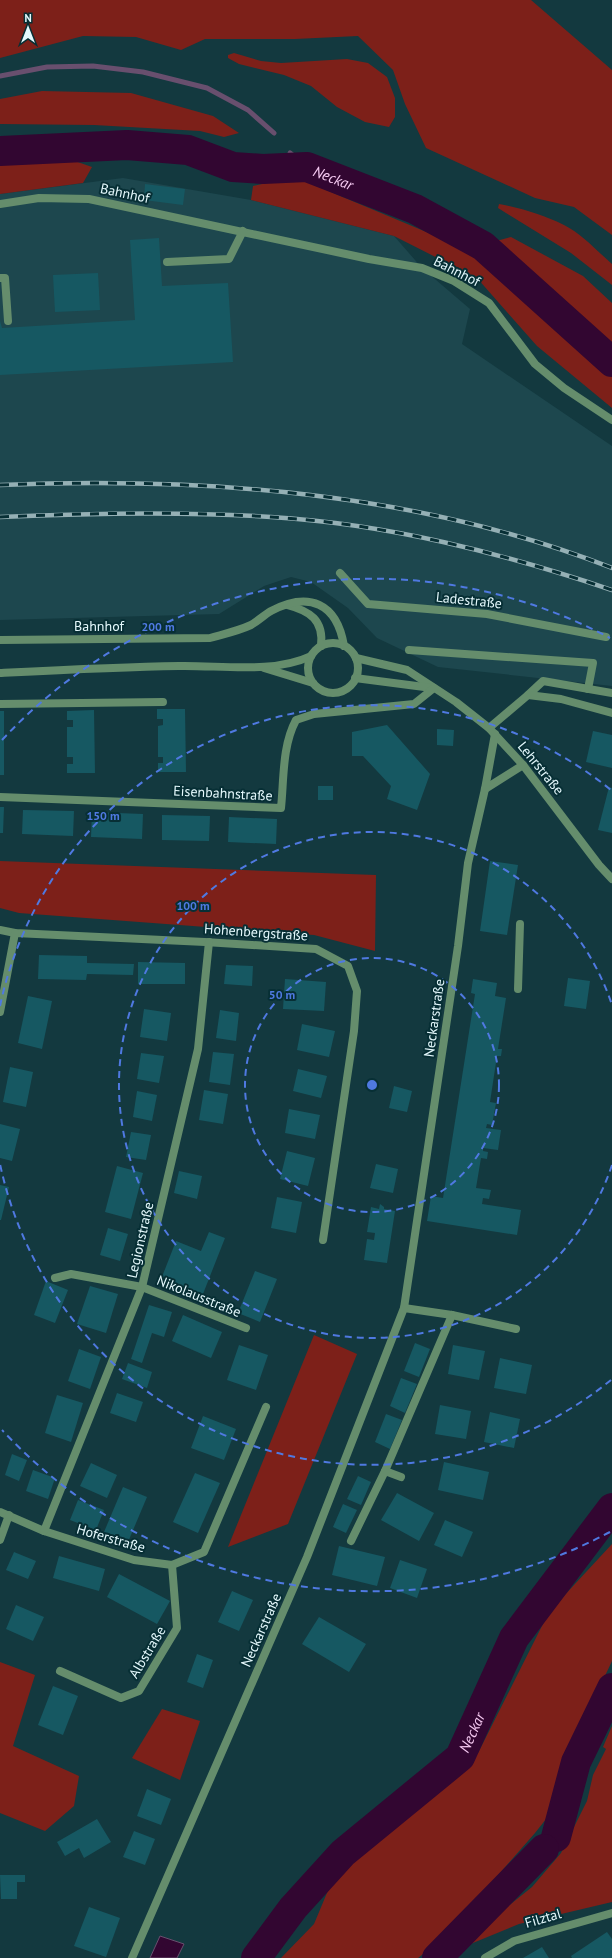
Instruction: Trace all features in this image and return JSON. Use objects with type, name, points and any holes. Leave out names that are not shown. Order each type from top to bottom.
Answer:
[{"type":"street","name":"Bahnhof","points":[[0,204],[39,198],[89,199],[369,259],[422,268],[454,281],[489,303],[535,364],[564,388],[612,420]]},
{"type":"street","points":[[167,262],[229,259],[243,231]]},
{"type":"street","points":[[0,278],[5,278],[8,321]]},
{"type":"street","name":"Ladestraße","points":[[340,573],[368,604],[487,614],[606,637]]},
{"type":"street","name":"Bahnhof","points":[[0,640],[210,638],[233,632],[251,624],[271,611],[299,600],[311,601],[327,609],[338,624],[344,646]]},
{"type":"street","points":[[287,605],[303,609],[316,619],[322,638],[321,646]]},
{"type":"street","points":[[0,672],[180,666],[258,666],[295,663],[311,656],[321,646],[334,643],[344,646],[356,658],[357,667],[355,678],[347,688],[335,692],[321,689],[313,682],[308,671],[311,656]]},
{"type":"street","points":[[409,650],[593,663],[588,689]]},
{"type":"street","name":"Lehrstraße","points":[[356,658],[407,670],[456,702],[492,731],[523,765],[599,865],[612,879]]},
{"type":"street","points":[[258,666],[313,682]]},
{"type":"street","name":"Lehrstraße","points":[[355,678],[434,688]]},
{"type":"street","points":[[492,731],[543,681],[612,693]]},
{"type":"street","name":"Eisenbahnstraße","points":[[0,797],[282,808],[286,748],[290,732],[296,720],[314,714],[414,704],[434,688]]},
{"type":"street","points":[[528,695],[561,699],[612,713]]},
{"type":"street","points":[[0,704],[163,702]]},
{"type":"street","name":"Neckarstraße","points":[[132,1958],[307,1557],[404,1308],[458,946],[468,863],[486,789],[492,731]]},
{"type":"street","points":[[486,789],[523,765]]},
{"type":"street","points":[[518,989],[520,924]]},
{"type":"street","name":"Hohenbergstraße","points":[[0,930],[16,933],[209,942],[316,949],[348,966],[357,991],[354,1031],[323,1240]]},
{"type":"street","points":[[0,1012],[16,933]]},
{"type":"street","name":"Legionstraße","points":[[44,1531],[142,1287],[198,1049],[209,942]]},
{"type":"street","name":"Nikolausstraße","points":[[55,1278],[70,1274],[142,1287],[246,1328]]},
{"type":"street","points":[[404,1308],[452,1315],[516,1329]]},
{"type":"street","points":[[351,1541],[385,1472],[452,1315]]},
{"type":"street","name":"Hoferstraße","points":[[0,1512],[44,1531],[134,1560],[172,1565],[204,1552],[266,1407]]},
{"type":"street","points":[[385,1472],[401,1477]]},
{"type":"street","points":[[0,1540],[9,1515]]},
{"type":"street","name":"Albstraße","points":[[60,1671],[121,1698],[139,1691],[177,1628],[172,1565]]},
{"type":"street","name":"Filztal","points":[[485,1958],[514,1941],[612,1912]]},
{"type":"shaded area","points":[[0,0],[531,0],[612,70],[612,235],[574,207],[535,198],[426,148],[405,104],[393,70],[358,36],[295,39],[205,39],[181,50],[136,37],[83,36],[0,58]]},
{"type":"shaded area","points":[[234,53],[261,61],[281,63],[347,59],[368,63],[387,77],[395,98],[395,117],[389,127],[365,122],[337,107],[311,86],[284,75],[239,64],[228,58],[228,55]]},
{"type":"shaded area","points":[[42,91],[131,93],[213,116],[239,133],[224,137],[200,131],[94,125],[0,124],[0,99]]},
{"type":"shaded area","points":[[0,159],[69,159],[92,167],[83,183],[0,194]]},
{"type":"shaded area","points":[[295,177],[467,249],[511,237],[583,276],[612,303],[612,408],[537,346],[477,278],[394,236],[251,200],[253,186]]},
{"type":"shaded area","points":[[123,178],[251,200],[394,236],[422,268],[470,309],[462,344],[612,446],[612,686],[438,667],[377,638],[348,608],[311,582],[291,577],[264,586],[219,614],[0,620],[0,194]]},
{"type":"shaded area","points":[[499,204],[540,215],[556,221],[577,233],[612,264],[612,285],[571,253],[498,208]]},
{"type":"shaded area","points":[[0,861],[376,875],[375,951],[314,935],[19,913],[0,908]]},
{"type":"shaded area","points":[[314,1335],[357,1354],[288,1524],[228,1547]]},
{"type":"shaded area","points":[[612,1544],[612,1661],[596,1695],[550,1814],[535,1833],[440,1941],[418,1958],[281,1958],[314,1924],[337,1869],[478,1753],[549,1612]]},
{"type":"shaded area","points":[[0,1662],[35,1675],[13,1746],[79,1776],[74,1806],[45,1831],[0,1813]]},
{"type":"shaded area","points":[[162,1709],[200,1721],[180,1780],[132,1758]]},
{"type":"shaded area","points":[[612,1726],[612,1902],[519,1924],[451,1952],[532,1887],[561,1853],[587,1801],[593,1775],[606,1749],[603,1747]]},
{"type":"shaded area","points":[[160,1936],[184,1944],[177,1958],[150,1958]]},
{"type":"building","points":[[145,184],[185,189],[183,205],[144,200]]},
{"type":"building","points":[[159,238],[162,286],[228,283],[233,362],[0,375],[0,321],[2,328],[135,320],[130,240]]},
{"type":"building","points":[[98,273],[100,310],[55,312],[53,275]]},
{"type":"building","points":[[157,709],[185,709],[186,772],[158,772],[158,763],[163,763],[163,757],[158,757],[158,726],[163,725],[163,719],[157,719]]},
{"type":"building","points":[[94,710],[95,773],[67,773],[67,764],[73,764],[73,757],[67,757],[67,727],[73,727],[73,720],[67,720],[67,711]]},
{"type":"building","points":[[0,711],[4,711],[4,775],[0,775]]},
{"type":"building","points":[[387,725],[430,774],[417,810],[387,799],[391,786],[363,756],[352,756],[352,732]]},
{"type":"building","points":[[437,729],[454,730],[453,746],[437,745]]},
{"type":"building","points":[[593,731],[612,735],[612,768],[586,762]]},
{"type":"building","points":[[318,786],[333,786],[333,800],[318,800]]},
{"type":"building","points":[[609,787],[612,788],[612,833],[598,830]]},
{"type":"building","points":[[0,807],[4,807],[3,833],[0,833]]},
{"type":"building","points":[[23,810],[74,811],[73,836],[22,834]]},
{"type":"building","points":[[92,812],[143,814],[142,839],[91,837]]},
{"type":"building","points":[[162,815],[210,816],[209,841],[162,840]]},
{"type":"building","points":[[229,817],[277,819],[276,844],[228,842]]},
{"type":"building","points":[[490,861],[518,865],[507,935],[480,931]]},
{"type":"building","points":[[39,955],[87,956],[87,963],[134,964],[133,975],[87,974],[86,980],[38,979]]},
{"type":"building","points":[[138,962],[185,963],[185,984],[138,984]]},
{"type":"building","points":[[226,965],[253,966],[252,986],[224,984]]},
{"type":"building","points":[[568,978],[590,981],[586,1009],[564,1006]]},
{"type":"building","points":[[285,979],[326,982],[324,1011],[283,1009]]},
{"type":"building","points":[[473,979],[497,983],[495,996],[506,998],[498,1049],[502,1049],[501,1056],[497,1056],[490,1102],[496,1103],[492,1125],[487,1124],[486,1128],[501,1130],[498,1150],[483,1148],[483,1151],[488,1152],[487,1159],[481,1158],[476,1188],[491,1190],[489,1199],[483,1198],[482,1204],[521,1210],[517,1235],[427,1221],[431,1196],[443,1198],[475,994],[471,993]]},
{"type":"building","points":[[28,996],[52,1001],[42,1049],[18,1043]]},
{"type":"building","points":[[144,1009],[171,1013],[167,1041],[140,1037]]},
{"type":"building","points":[[220,1010],[239,1013],[236,1041],[216,1038]]},
{"type":"building","points":[[302,1024],[335,1031],[329,1057],[297,1050]]},
{"type":"building","points":[[213,1052],[234,1054],[230,1085],[209,1082]]},
{"type":"building","points":[[141,1053],[164,1056],[159,1083],[137,1079]]},
{"type":"building","points":[[10,1067],[33,1072],[26,1107],[3,1102]]},
{"type":"building","points":[[298,1069],[327,1076],[321,1098],[293,1091]]},
{"type":"building","points":[[394,1086],[412,1091],[407,1112],[389,1108]]},
{"type":"building","points":[[204,1090],[228,1094],[223,1124],[199,1120]]},
{"type":"building","points":[[137,1091],[157,1095],[152,1121],[133,1117]]},
{"type":"building","points":[[289,1109],[320,1115],[315,1139],[285,1133]]},
{"type":"building","points":[[0,1124],[20,1129],[12,1161],[0,1158]]},
{"type":"building","points":[[131,1132],[151,1135],[146,1160],[126,1157]]},
{"type":"building","points":[[287,1151],[315,1158],[308,1186],[280,1179]]},
{"type":"building","points":[[376,1164],[398,1169],[393,1193],[370,1188]]},
{"type":"building","points":[[117,1166],[143,1173],[131,1219],[105,1212]]},
{"type":"building","points":[[179,1171],[202,1176],[197,1199],[174,1193]]},
{"type":"building","points":[[0,1185],[9,1187],[1,1220],[0,1220]]},
{"type":"building","points":[[277,1197],[302,1202],[296,1233],[271,1228]]},
{"type":"building","points":[[380,1204],[384,1207],[384,1209],[395,1211],[387,1263],[364,1260],[367,1239],[374,1240],[375,1233],[367,1232],[371,1207],[379,1209]]},
{"type":"building","points":[[108,1228],[128,1234],[120,1261],[100,1255]]},
{"type":"building","points":[[209,1232],[225,1238],[201,1299],[160,1282],[176,1241],[201,1251]]},
{"type":"building","points":[[255,1271],[277,1279],[260,1322],[238,1313]]},
{"type":"building","points":[[46,1281],[68,1290],[55,1323],[34,1315]]},
{"type":"building","points":[[90,1286],[118,1294],[106,1333],[77,1324]]},
{"type":"building","points":[[149,1305],[172,1312],[164,1337],[152,1333],[142,1363],[131,1359]]},
{"type":"building","points":[[183,1315],[222,1332],[211,1358],[172,1341]]},
{"type":"building","points":[[415,1343],[430,1349],[419,1377],[404,1371]]},
{"type":"building","points":[[239,1345],[268,1355],[256,1390],[227,1380]]},
{"type":"building","points":[[453,1345],[485,1351],[479,1380],[448,1374]]},
{"type":"building","points":[[79,1349],[101,1357],[90,1389],[68,1381]]},
{"type":"building","points":[[500,1358],[532,1365],[526,1394],[494,1388]]},
{"type":"building","points":[[128,1363],[152,1372],[147,1388],[122,1379]]},
{"type":"building","points":[[401,1378],[417,1384],[405,1413],[390,1406]]},
{"type":"building","points":[[117,1393],[143,1402],[136,1422],[110,1413]]},
{"type":"building","points":[[57,1395],[83,1403],[71,1442],[45,1433]]},
{"type":"building","points":[[440,1405],[471,1411],[466,1439],[435,1434]]},
{"type":"building","points":[[490,1412],[520,1419],[514,1448],[484,1442]]},
{"type":"building","points":[[386,1414],[402,1420],[390,1449],[375,1442]]},
{"type":"building","points":[[203,1416],[236,1429],[224,1460],[191,1448]]},
{"type":"building","points":[[12,1454],[27,1460],[19,1481],[5,1475]]},
{"type":"building","points":[[444,1462],[489,1472],[483,1500],[438,1490]]},
{"type":"building","points":[[91,1463],[117,1475],[107,1498],[80,1486]]},
{"type":"building","points":[[33,1470],[55,1478],[48,1499],[26,1491]]},
{"type":"building","points":[[195,1473],[220,1483],[198,1533],[173,1522]]},
{"type":"building","points":[[358,1476],[371,1482],[361,1505],[347,1499]]},
{"type":"building","points":[[123,1487],[147,1497],[128,1542],[104,1532]]},
{"type":"building","points":[[397,1493],[434,1513],[419,1541],[381,1520]]},
{"type":"building","points":[[78,1500],[104,1510],[96,1530],[70,1520]]},
{"type":"building","points":[[343,1504],[357,1510],[346,1533],[333,1527]]},
{"type":"building","points":[[445,1520],[473,1532],[462,1557],[434,1545]]},
{"type":"building","points":[[339,1546],[385,1557],[377,1586],[332,1575]]},
{"type":"building","points":[[14,1552],[36,1561],[28,1579],[6,1570]]},
{"type":"building","points":[[59,1556],[105,1569],[99,1591],[53,1578]]},
{"type":"building","points":[[400,1560],[427,1569],[417,1598],[390,1588]]},
{"type":"building","points":[[119,1574],[170,1601],[157,1624],[107,1597]]},
{"type":"building","points":[[232,1591],[253,1600],[239,1631],[218,1622]]},
{"type":"building","points":[[16,1605],[44,1617],[33,1641],[6,1629]]},
{"type":"building","points":[[319,1617],[366,1644],[349,1672],[302,1644]]},
{"type":"building","points":[[197,1654],[213,1660],[203,1688],[187,1682]]},
{"type":"building","points":[[53,1686],[78,1696],[63,1735],[38,1725]]},
{"type":"building","points":[[147,1789],[171,1799],[161,1825],[137,1816]]},
{"type":"building","points":[[97,1819],[111,1842],[84,1858],[79,1848],[65,1856],[57,1842]]},
{"type":"building","points":[[134,1831],[155,1839],[145,1865],[123,1857]]},
{"type":"building","points":[[0,1875],[25,1875],[25,1882],[17,1882],[17,1899],[1,1899]]},
{"type":"building","points":[[89,1907],[120,1918],[106,1957],[74,1946]]},
{"type":"building","points":[[607,1932],[612,1939],[612,1958],[572,1958],[571,1956]]},
{"type":"building","points":[[542,1947],[549,1958],[523,1958]]},
{"type":"waterway","points":[[0,76],[47,67],[93,66],[143,72],[207,88],[248,110],[274,133]]},
{"type":"waterway","name":"Neckar","points":[[0,151],[127,145],[188,150],[233,167],[263,169],[307,167],[415,209],[483,246],[612,362]]},
{"type":"waterway","points":[[290,153],[307,167]]},
{"type":"waterway","name":"Neckar","points":[[256,1958],[293,1908],[343,1853],[460,1757],[514,1638],[612,1508]]},
{"type":"waterway","name":"Neckar","points":[[556,1837],[576,1762],[612,1688]]},
{"type":"waterway","name":"Neckar","points":[[437,1958],[544,1849]]},
{"type":"railway","points":[[0,485],[78,483],[156,484],[233,488],[310,495],[387,506],[463,522],[538,542],[612,568]]},
{"type":"railway","points":[[0,517],[68,514],[170,513],[271,517],[358,526],[401,533],[487,552],[612,590]]}]
